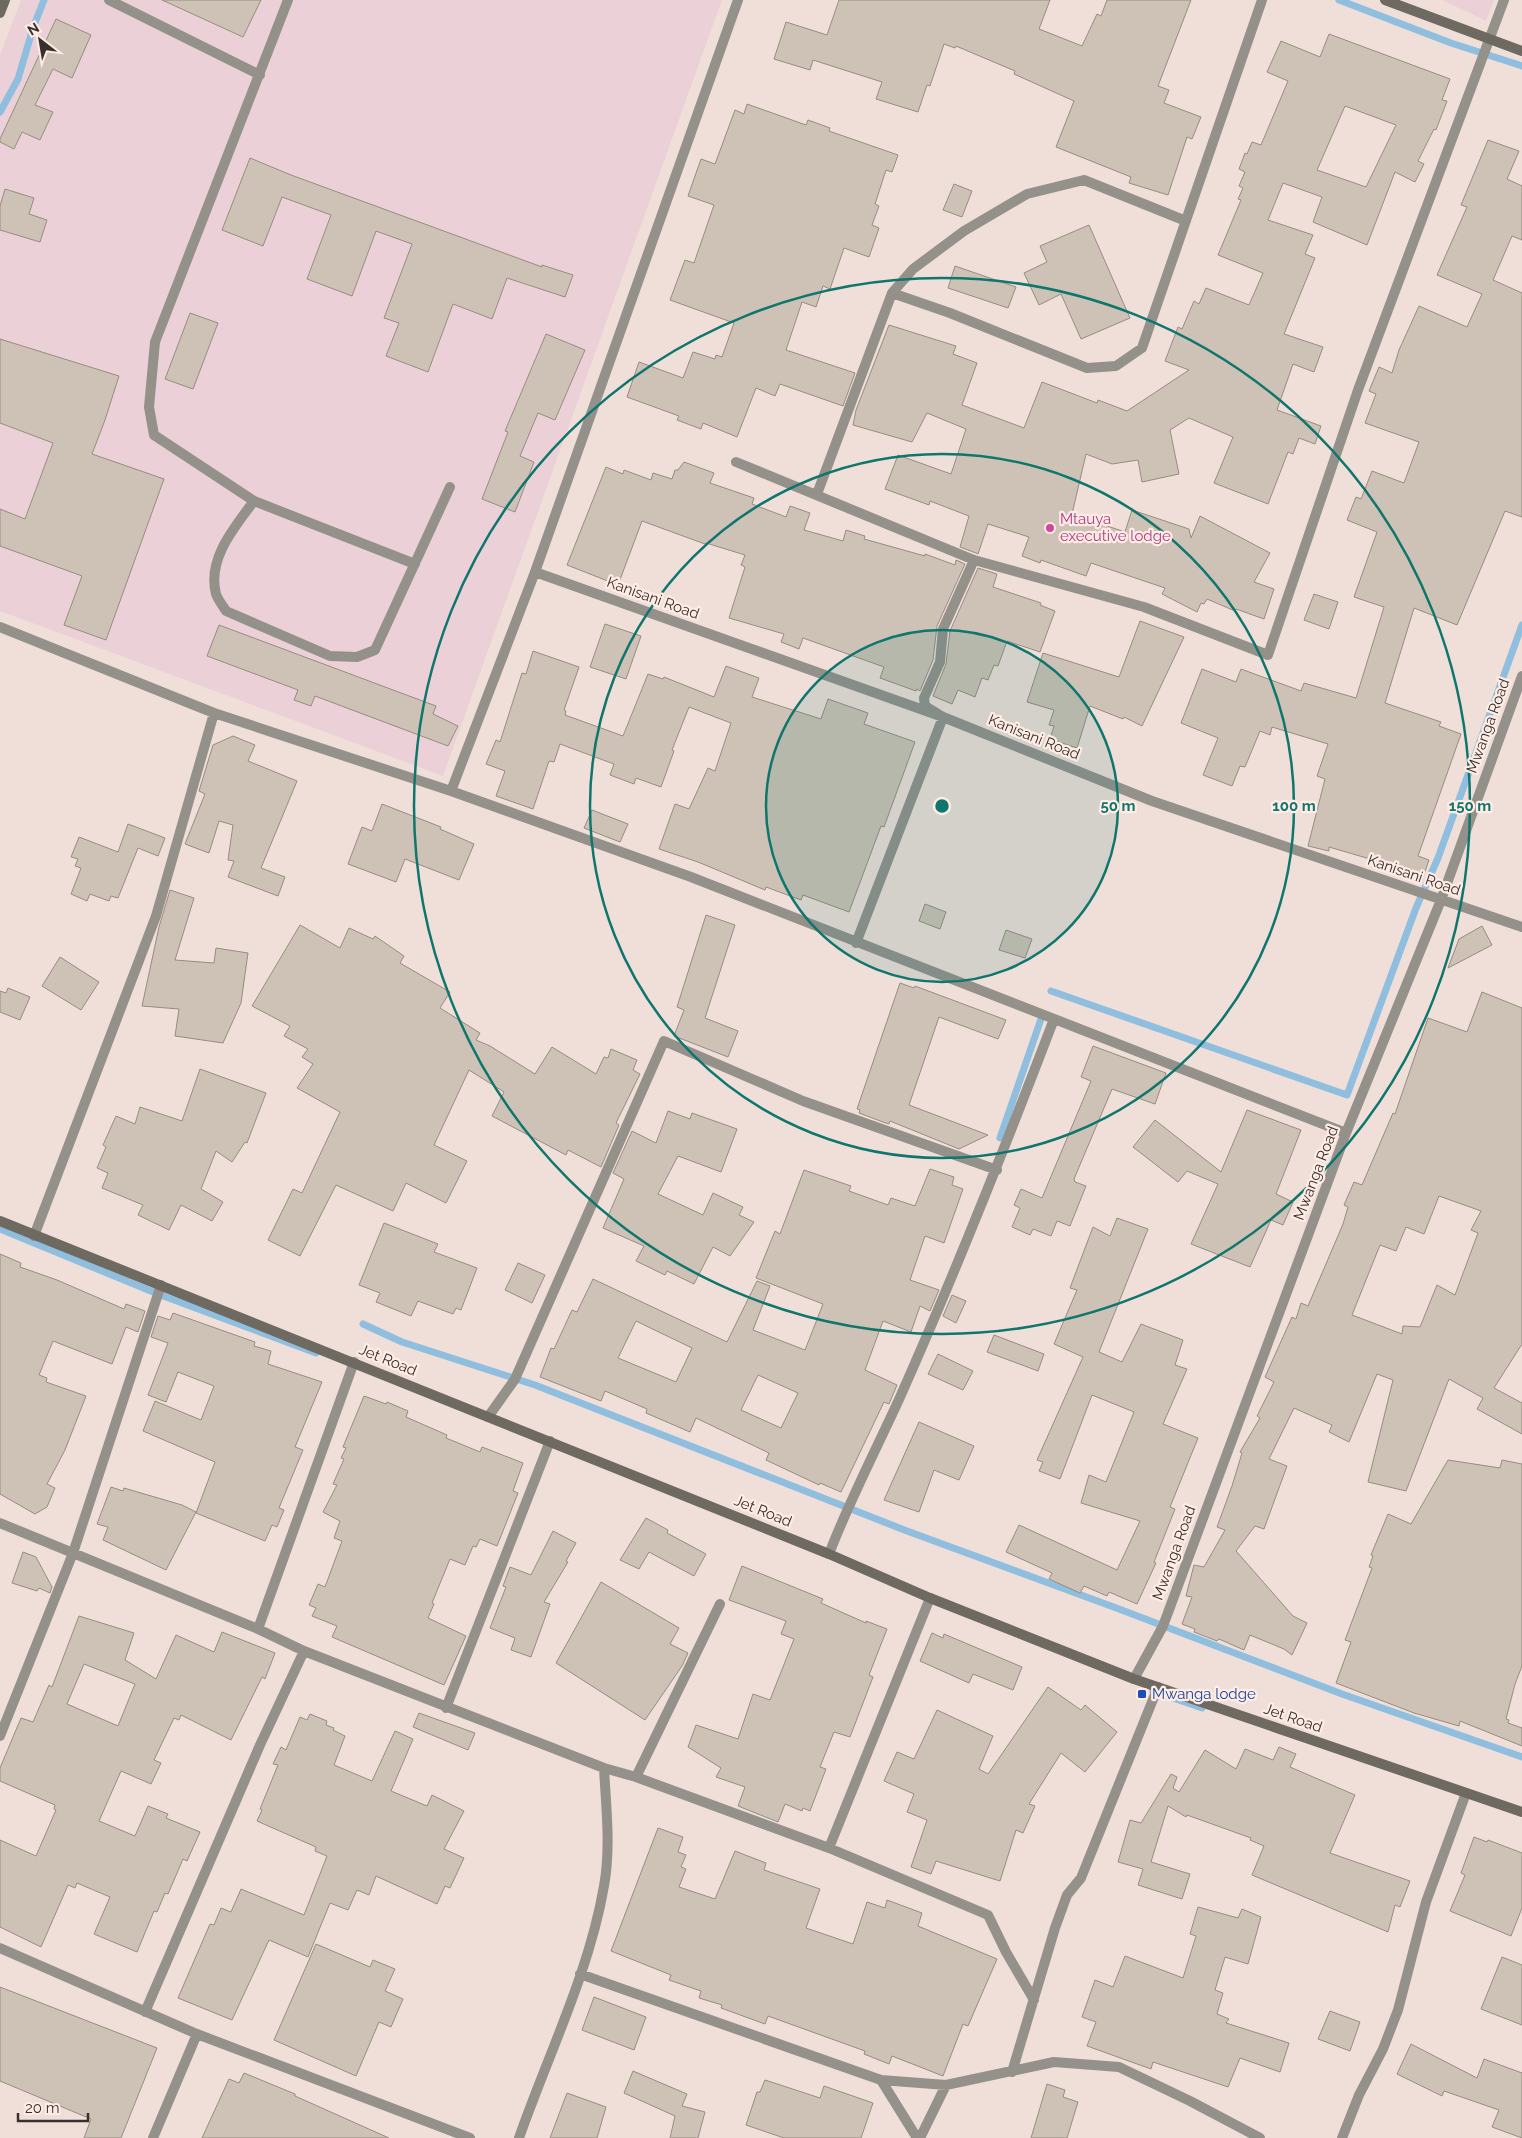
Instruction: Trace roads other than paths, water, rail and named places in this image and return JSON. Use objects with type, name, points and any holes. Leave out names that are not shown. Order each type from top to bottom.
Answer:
[{"type":"main road","points":[[1386,0],[1522,51]]},
{"type":"main road","name":"Jet Road","points":[[0,1221],[550,1441],[829,1554],[930,1598],[1134,1679],[1522,1812]]},
{"type":"street","points":[[109,0],[260,75]]},
{"type":"street","points":[[288,0],[155,342],[149,407],[154,434],[254,501],[415,564]]},
{"type":"street","points":[[451,791],[535,572],[738,0]]},
{"type":"street","points":[[892,293],[1087,368],[1116,366],[1142,348],[1262,0]]},
{"type":"street","points":[[736,462],[974,560],[1144,607],[1268,655],[1358,390],[1504,0]]},
{"type":"street","points":[[817,494],[892,293],[912,269],[964,230],[1027,194],[1084,180],[1186,221]]},
{"type":"street","points":[[254,501],[225,541],[214,571],[216,596],[226,611],[330,656],[357,657],[375,650],[450,487]]},
{"type":"street","points":[[856,943],[943,717],[925,706],[924,698],[940,662],[943,629],[959,589],[974,560]]},
{"type":"street","name":"Kanisani Road","points":[[535,572],[943,717],[1152,801],[1522,927]]},
{"type":"street","points":[[0,627],[214,713],[451,791],[691,878],[1346,1133]]},
{"type":"street","name":"Mwanga Road","points":[[1134,1679],[1163,1626],[1346,1133],[1441,900],[1522,676]]},
{"type":"street","points":[[34,1236],[156,916],[214,713]]},
{"type":"street","points":[[829,1554],[847,1507],[901,1394],[997,1170],[1054,1019]]},
{"type":"street","points":[[488,1417],[515,1379],[664,1041],[803,1101],[997,1170]]},
{"type":"street","points":[[0,1736],[73,1553],[161,1285]]},
{"type":"street","points":[[258,1629],[354,1362]]},
{"type":"street","points":[[446,1708],[550,1441]]},
{"type":"street","points":[[0,1523],[258,1629],[304,1651],[446,1708],[604,1768],[636,1777],[829,1848],[988,1915],[1006,1952],[1034,2000]]},
{"type":"street","points":[[829,1848],[930,1598]]},
{"type":"street","points":[[636,1777],[720,1604]]},
{"type":"street","points":[[146,2012],[249,1770],[304,1651]]},
{"type":"street","points":[[1012,2072],[1055,1928],[1067,1895],[1081,1878],[1158,1688]]},
{"type":"street","points":[[519,2138],[580,1974],[604,1886],[608,1845],[604,1768]]},
{"type":"street","points":[[1342,2138],[1359,2095],[1383,2049],[1398,2010],[1426,1902],[1466,1794]]},
{"type":"street","points":[[0,1948],[197,2034],[470,2138]]},
{"type":"street","points":[[580,1974],[881,2080],[946,2086],[1054,2062],[1119,2067],[1190,2101],[1260,2138]]},
{"type":"street","points":[[153,2138],[197,2034]]},
{"type":"street","points":[[881,2080],[919,2138],[946,2086]]},
{"type":"waterway","points":[[0,112],[18,79],[33,28],[44,0]]},
{"type":"waterway","points":[[1339,0],[1451,43],[1522,66]]},
{"type":"waterway","points":[[1051,991],[1347,1095],[1416,908],[1438,858],[1522,625]]},
{"type":"waterway","points":[[1000,1138],[1042,1016]]},
{"type":"waterway","points":[[0,1229],[158,1294],[316,1353]]},
{"type":"waterway","points":[[363,1324],[402,1342],[535,1385],[907,1531],[1342,1694],[1522,1757]]},
{"type":"waterway","points":[[1153,1691],[1202,1708]]},
{"type":"place","name":"Mtauya executive lodge","points":[[1050,528]]},
{"type":"place","name":"Mwanga lodge","points":[[1142,1694]]}]
